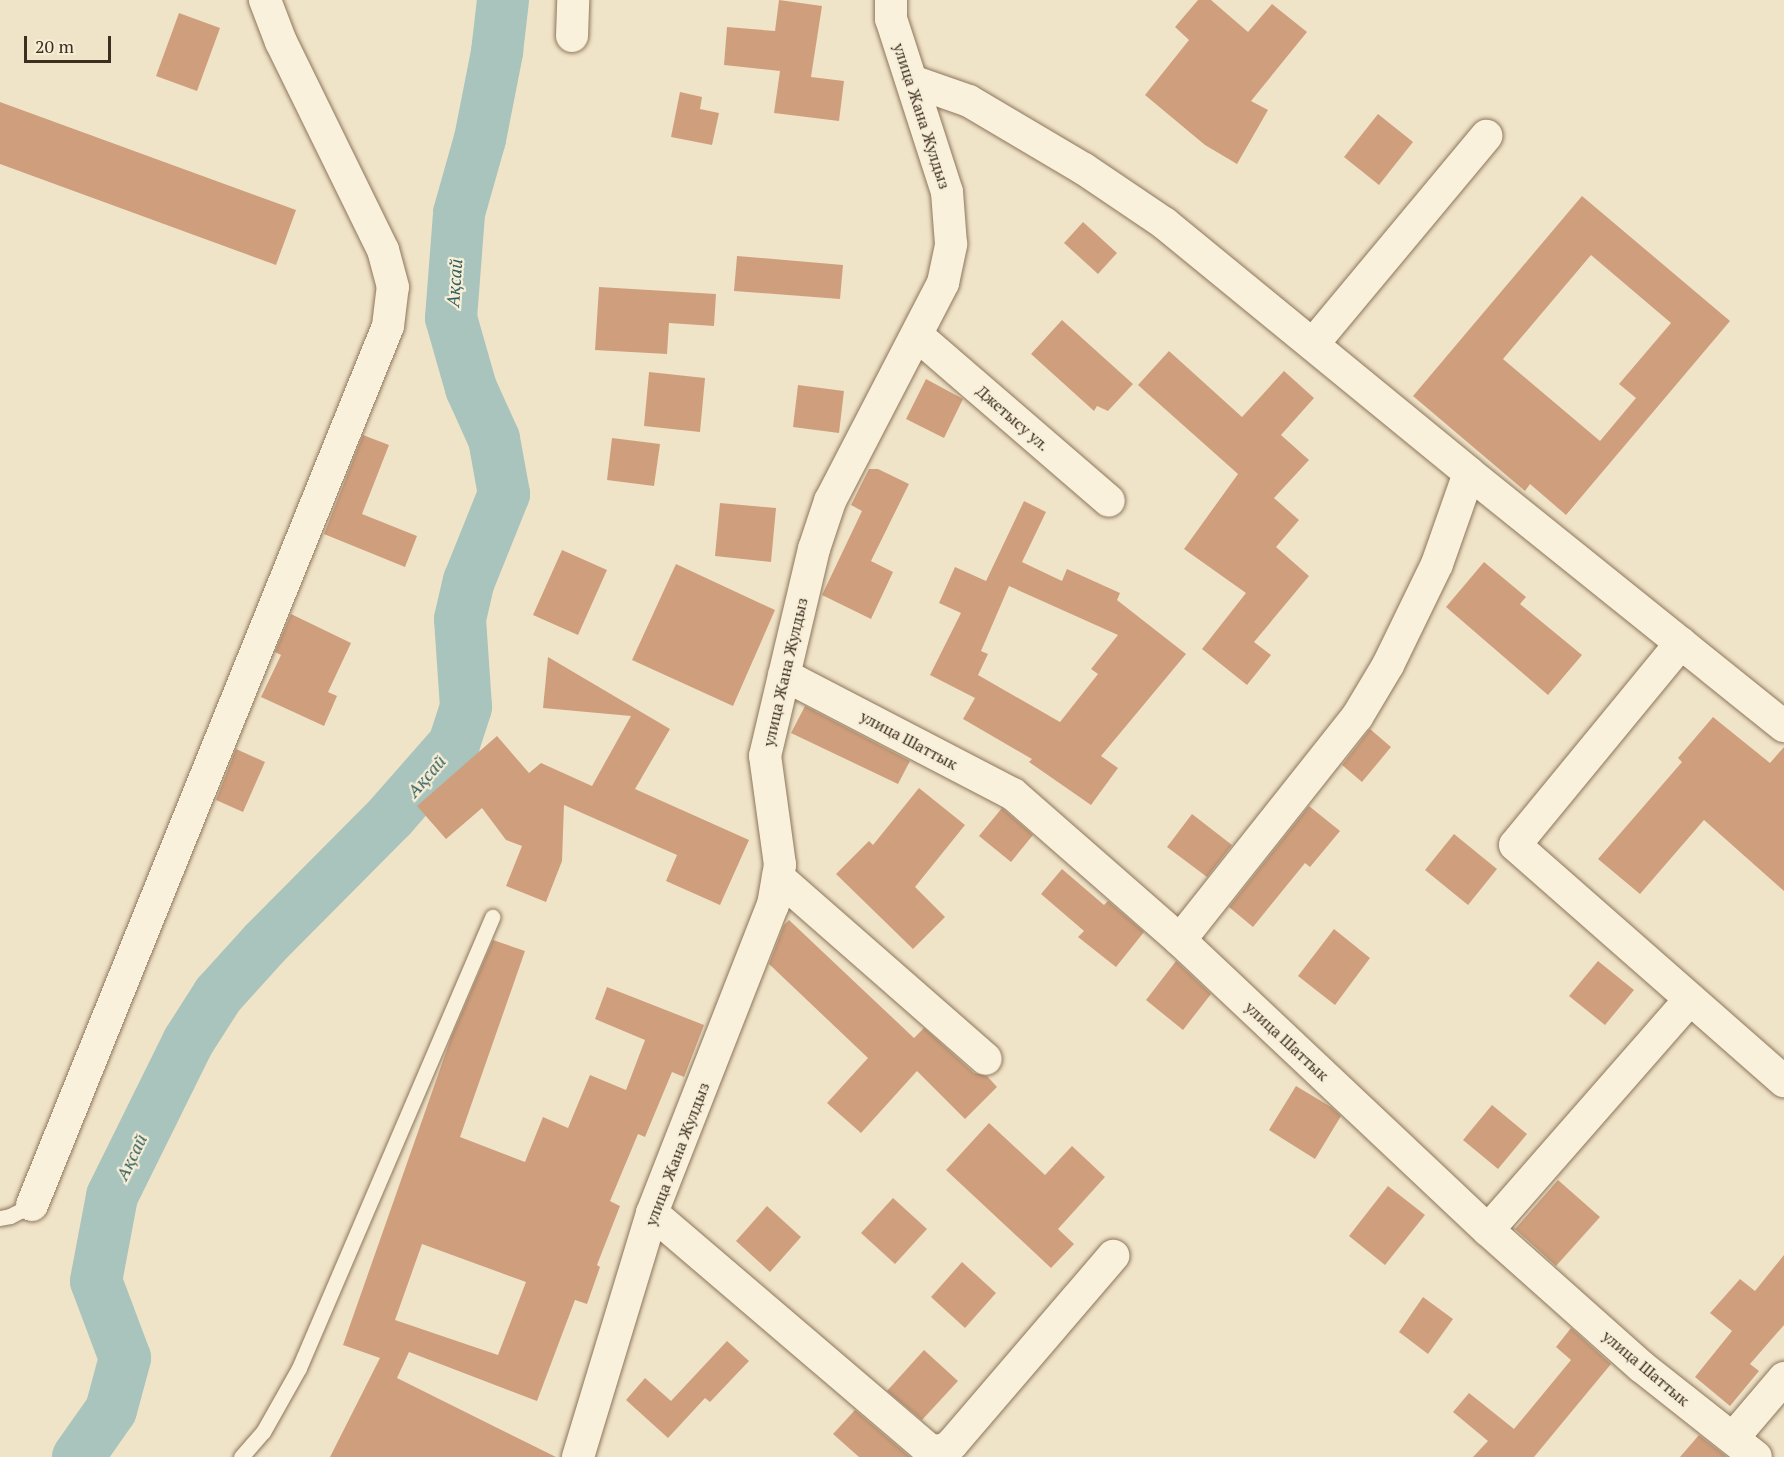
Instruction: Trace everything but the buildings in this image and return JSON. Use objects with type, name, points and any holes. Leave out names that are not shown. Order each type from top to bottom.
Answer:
[{"type":"street","points":[[32,1205],[388,326],[393,287],[383,250],[281,42],[265,0]]},
{"type":"street","points":[[572,36],[573,0]]},
{"type":"street","name":"улица Жана Жулдыз","points":[[578,1457],[652,1213],[773,905],[780,865],[765,756],[814,549],[830,501],[918,336],[943,283],[951,244],[947,192],[891,19],[891,0]]},
{"type":"street","points":[[912,81],[969,101],[1084,169],[1164,223],[1469,473],[1784,726]]},
{"type":"street","points":[[1312,344],[1486,136]]},
{"type":"street","name":"Джетысу ул.","points":[[918,336],[1109,501]]},
{"type":"street","points":[[1180,940],[1358,717],[1388,665],[1437,564],[1469,473]]},
{"type":"street","points":[[1681,644],[1515,845],[1784,1081]]},
{"type":"street","name":"улица Шаттык","points":[[784,675],[1013,794],[1180,940],[1488,1230],[1642,1368],[1745,1447]]},
{"type":"street","points":[[778,877],[986,1059]]},
{"type":"street","points":[[1488,1230],[1690,999]]},
{"type":"street","points":[[652,1213],[928,1449],[934,1451],[946,1449],[952,1444],[1113,1256]]},
{"type":"street","points":[[1745,1447],[1784,1378]]},
{"type":"lane","points":[[241,1457],[264,1432],[299,1368],[492,917]]},
{"type":"lane","points":[[0,1218],[10,1216],[32,1205]]},
{"type":"waterway","name":"Ақсай","points":[[78,1457],[111,1410],[125,1358],[96,1281],[112,1196],[188,1042],[218,995],[265,943],[391,816],[454,744],[466,707],[460,619],[469,581],[504,494],[494,439],[471,388],[451,318],[459,213],[480,139],[497,52],[503,0]]}]
